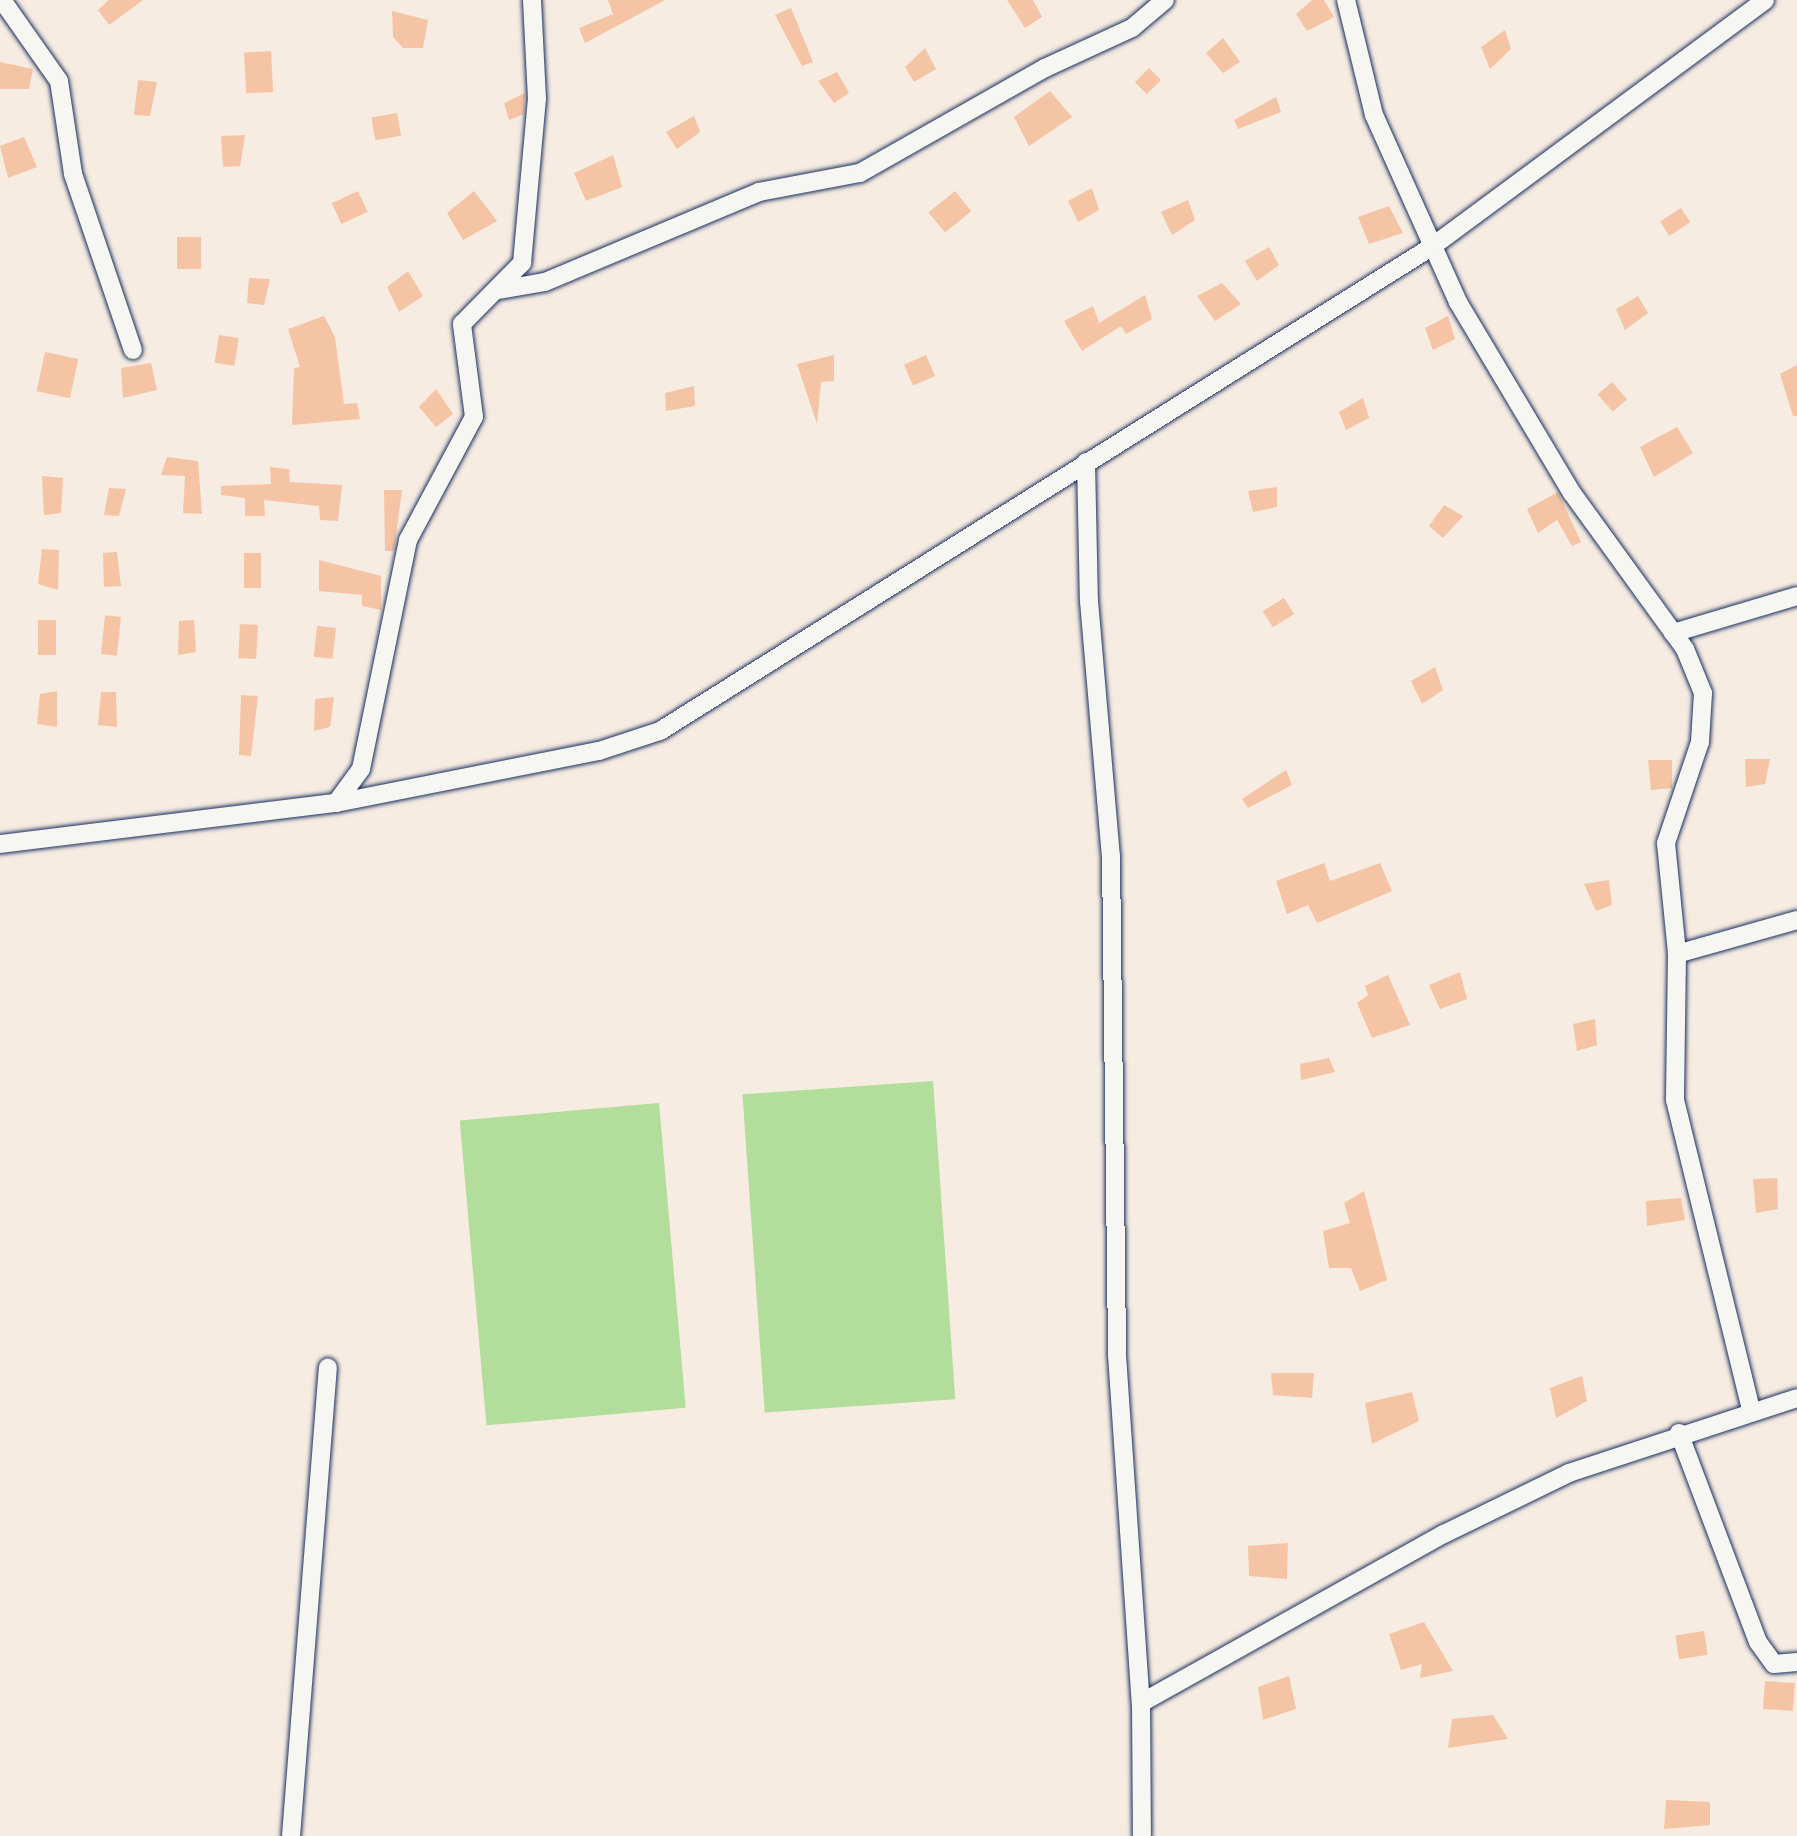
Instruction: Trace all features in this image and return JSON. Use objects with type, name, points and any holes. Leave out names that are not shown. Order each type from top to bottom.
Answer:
[{"type":"street","points":[[2,0],[59,81],[73,174],[133,350]]},
{"type":"street","points":[[336,803],[361,769],[400,560],[474,417],[462,324],[499,290],[522,263],[537,99],[532,0]]},
{"type":"street","points":[[499,290],[545,282],[759,192],[860,173],[1045,68],[1132,28],[1165,0]]},
{"type":"street","points":[[1346,0],[1374,115],[1433,246],[1504,389],[1673,633],[1703,693],[1700,742],[1666,843],[1677,954],[1675,1100],[1751,1409]]},
{"type":"street","points":[[0,844],[336,803],[599,751],[660,731],[1433,246],[1765,0]]},
{"type":"street","points":[[1086,462],[1089,601],[1111,856],[1117,1355],[1141,1703],[1142,1836]]},
{"type":"street","points":[[1673,633],[1797,596]]},
{"type":"street","points":[[1677,954],[1797,920]]},
{"type":"street","points":[[291,1836],[328,1367]]},
{"type":"street","points":[[1141,1703],[1444,1534],[1569,1473],[1751,1409],[1797,1398]]},
{"type":"street","points":[[1679,1433],[1758,1642],[1774,1664],[1797,1662]]},
{"type":"green space","points":[[933,1081],[955,1399],[765,1413],[742,1094]]},
{"type":"green space","points":[[659,1103],[686,1408],[486,1425],[460,1120]]},
{"type":"building","points":[[109,0],[143,0],[109,25],[98,10]]},
{"type":"building","points":[[608,0],[665,0],[585,43],[579,28],[613,14]]},
{"type":"building","points":[[1007,0],[1033,0],[1042,17],[1025,28]]},
{"type":"building","points":[[1312,0],[1324,0],[1334,17],[1307,31],[1296,14]]},
{"type":"building","points":[[791,8],[813,62],[802,66],[775,15]]},
{"type":"building","points":[[392,11],[428,20],[423,48],[403,48],[393,37]]},
{"type":"building","points":[[1505,30],[1511,49],[1490,69],[1481,47]]},
{"type":"building","points":[[1223,38],[1240,62],[1223,73],[1206,53]]},
{"type":"building","points":[[925,48],[936,69],[914,82],[905,67]]},
{"type":"building","points":[[271,51],[273,92],[246,93],[244,52]]},
{"type":"building","points":[[0,62],[33,69],[29,89],[0,89]]},
{"type":"building","points":[[1149,68],[1161,80],[1147,94],[1135,82]]},
{"type":"building","points":[[837,72],[849,93],[834,103],[818,81]]},
{"type":"building","points":[[138,80],[157,82],[150,116],[134,115]]},
{"type":"building","points":[[1050,91],[1072,117],[1029,146],[1014,117]]},
{"type":"building","points":[[525,93],[524,114],[509,120],[504,103]]},
{"type":"building","points":[[1276,97],[1281,112],[1238,129],[1234,120]]},
{"type":"building","points":[[397,113],[401,136],[375,140],[371,118]]},
{"type":"building","points":[[694,116],[700,132],[677,149],[666,132]]},
{"type":"building","points":[[245,135],[240,166],[223,167],[221,136]]},
{"type":"building","points":[[24,137],[37,167],[8,178],[0,146]]},
{"type":"building","points":[[613,155],[622,187],[586,201],[574,173]]},
{"type":"building","points":[[1092,188],[1099,210],[1078,222],[1068,201]]},
{"type":"building","points":[[358,191],[368,212],[341,224],[332,203]]},
{"type":"building","points":[[474,191],[497,221],[463,240],[447,213]]},
{"type":"building","points":[[955,191],[971,211],[945,233],[929,212]]},
{"type":"building","points":[[1188,200],[1195,220],[1172,235],[1161,212]]},
{"type":"building","points":[[1389,206],[1403,233],[1369,244],[1358,217]]},
{"type":"building","points":[[1681,208],[1690,222],[1669,236],[1660,222]]},
{"type":"building","points":[[177,237],[201,237],[201,269],[177,269]]},
{"type":"building","points":[[1269,247],[1279,265],[1257,281],[1245,261]]},
{"type":"building","points":[[408,271],[423,296],[399,312],[387,287]]},
{"type":"building","points":[[249,278],[270,279],[264,305],[247,303]]},
{"type":"building","points":[[1222,283],[1241,304],[1215,321],[1197,296]]},
{"type":"building","points":[[1145,295],[1152,319],[1126,334],[1121,326],[1082,351],[1064,321],[1093,306],[1099,323]]},
{"type":"building","points":[[1638,296],[1648,313],[1625,330],[1616,309]]},
{"type":"building","points":[[324,316],[335,337],[344,404],[357,403],[360,419],[292,425],[294,368],[300,367],[288,329]]},
{"type":"building","points":[[1448,316],[1455,339],[1433,350],[1425,328]]},
{"type":"building","points":[[219,335],[239,338],[234,366],[215,363]]},
{"type":"building","points":[[45,352],[78,359],[70,398],[37,391]]},
{"type":"building","points":[[834,355],[834,381],[821,382],[817,424],[797,364]]},
{"type":"building","points":[[926,355],[935,376],[913,386],[904,364]]},
{"type":"building","points":[[151,363],[157,390],[123,398],[121,368]]},
{"type":"building","points":[[1797,365],[1797,416],[1793,416],[1780,374]]},
{"type":"building","points":[[1612,382],[1627,399],[1613,412],[1598,394]]},
{"type":"building","points":[[694,386],[695,406],[666,411],[665,393]]},
{"type":"building","points":[[436,389],[453,414],[436,427],[419,407]]},
{"type":"building","points":[[1363,398],[1369,418],[1346,430],[1339,412]]},
{"type":"building","points":[[1677,427],[1693,453],[1654,477],[1640,447]]},
{"type":"building","points":[[167,457],[198,461],[202,514],[183,513],[185,476],[161,475]]},
{"type":"building","points":[[270,467],[289,469],[290,482],[342,485],[338,521],[320,520],[319,506],[264,500],[265,516],[245,516],[245,498],[221,495],[221,486],[271,484]]},
{"type":"building","points":[[42,476],[63,478],[61,513],[44,515]]},
{"type":"building","points":[[1277,487],[1277,507],[1253,512],[1248,491]]},
{"type":"building","points":[[109,488],[126,489],[119,516],[104,515]]},
{"type":"building","points":[[384,490],[402,490],[394,551],[385,551]]},
{"type":"building","points":[[1558,492],[1581,542],[1572,546],[1557,520],[1538,533],[1527,509]]},
{"type":"building","points":[[1444,505],[1463,516],[1443,538],[1429,526]]},
{"type":"building","points":[[42,549],[59,550],[58,590],[38,584]]},
{"type":"building","points":[[117,552],[121,586],[104,587],[103,553]]},
{"type":"building","points":[[244,553],[261,553],[261,588],[244,588]]},
{"type":"building","points":[[319,560],[381,576],[381,610],[362,606],[362,595],[319,591]]},
{"type":"building","points":[[1284,598],[1294,614],[1273,627],[1263,611]]},
{"type":"building","points":[[105,615],[121,617],[117,656],[101,654]]},
{"type":"building","points":[[38,620],[56,620],[56,655],[38,655]]},
{"type":"building","points":[[194,620],[196,652],[178,655],[179,621]]},
{"type":"building","points":[[240,624],[258,625],[256,659],[238,658]]},
{"type":"building","points":[[317,626],[336,628],[333,659],[314,657]]},
{"type":"building","points":[[1435,667],[1443,690],[1422,704],[1411,681]]},
{"type":"building","points":[[57,691],[57,727],[37,724],[40,694]]},
{"type":"building","points":[[101,692],[116,692],[117,727],[98,725]]},
{"type":"building","points":[[241,695],[258,696],[251,756],[239,755]]},
{"type":"building","points":[[334,697],[330,727],[314,731],[315,699]]},
{"type":"building","points":[[1745,759],[1770,759],[1765,784],[1746,787]]},
{"type":"building","points":[[1648,760],[1672,760],[1672,788],[1651,790]]},
{"type":"building","points":[[1286,770],[1292,785],[1248,808],[1242,799]]},
{"type":"building","points":[[1324,863],[1330,881],[1380,863],[1392,891],[1317,923],[1308,905],[1287,914],[1276,881]]},
{"type":"building","points":[[1609,880],[1612,905],[1596,911],[1584,884]]},
{"type":"building","points":[[1460,972],[1467,999],[1440,1009],[1429,985]]},
{"type":"building","points":[[1388,975],[1410,1025],[1372,1038],[1357,1003],[1368,995],[1365,986]]},
{"type":"building","points":[[1595,1019],[1597,1045],[1577,1051],[1573,1024]]},
{"type":"building","points":[[1329,1058],[1335,1072],[1301,1080],[1300,1064]]},
{"type":"building","points":[[1777,1178],[1778,1209],[1756,1213],[1753,1179]]},
{"type":"building","points":[[1364,1191],[1387,1280],[1360,1291],[1351,1268],[1329,1268],[1323,1231],[1350,1223],[1344,1203]]},
{"type":"building","points":[[1681,1198],[1685,1220],[1647,1226],[1646,1201]]},
{"type":"building","points":[[1271,1373],[1314,1373],[1312,1398],[1273,1395]]},
{"type":"building","points":[[1582,1376],[1587,1401],[1556,1418],[1550,1388]]},
{"type":"building","points":[[1412,1392],[1419,1421],[1372,1444],[1365,1403]]},
{"type":"building","points":[[1288,1543],[1287,1579],[1249,1576],[1248,1546]]},
{"type":"building","points":[[1424,1622],[1453,1671],[1420,1678],[1422,1664],[1401,1670],[1389,1634]]},
{"type":"building","points":[[1704,1631],[1708,1655],[1679,1659],[1675,1636]]},
{"type":"building","points":[[1289,1676],[1296,1709],[1263,1720],[1258,1687]]},
{"type":"building","points":[[1765,1681],[1795,1683],[1793,1711],[1763,1709]]},
{"type":"building","points":[[1493,1715],[1508,1739],[1448,1748],[1452,1719]]},
{"type":"building","points":[[1666,1800],[1710,1802],[1710,1825],[1664,1829]]}]
